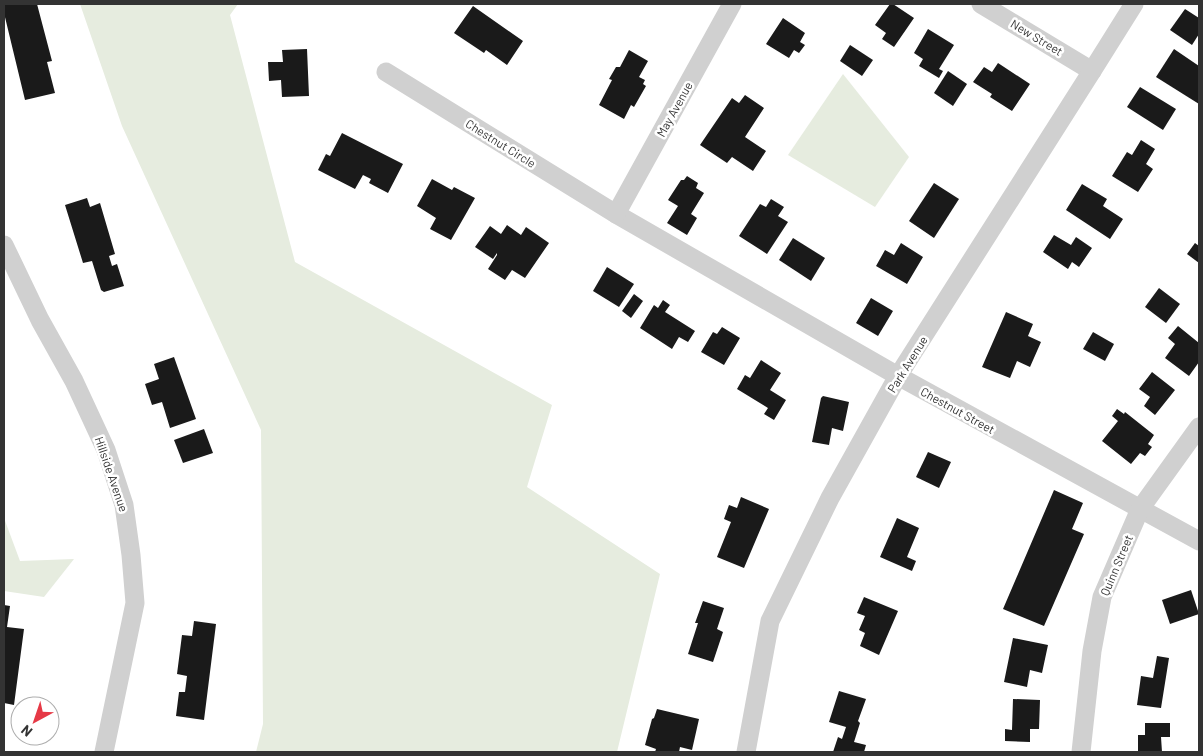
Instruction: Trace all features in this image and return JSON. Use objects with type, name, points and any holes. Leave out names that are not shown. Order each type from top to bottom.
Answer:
[{"type":"street","name":"May Avenue","points":[[616,214],[732,4]]},
{"type":"street","name":"New Street","points":[[981,4],[1092,71]]},
{"type":"street","name":"Park Avenue","points":[[746,752],[770,622],[830,498],[898,376],[1134,4]]},
{"type":"street","name":"Chestnut Circle","points":[[386,72],[616,214]]},
{"type":"street","name":"Chestnut Street","points":[[616,214],[898,376],[1199,541]]},
{"type":"street","name":"Hillside Avenue","points":[[4,244],[40,320],[74,381],[106,450],[124,505],[135,603],[104,752]]},
{"type":"street","name":"Quinn Street","points":[[1081,752],[1092,651],[1102,597],[1140,509],[1199,427]]},
{"type":"shaded area","points":[[80,4],[238,4],[230,15],[295,262],[552,405],[527,487],[660,574],[617,752],[256,752],[263,724],[261,430],[122,126]]},
{"type":"shaded area","points":[[843,74],[909,157],[875,207],[788,155]]},
{"type":"shaded area","points":[[4,518],[20,561],[74,559],[44,597],[4,591]]},
{"type":"building","points":[[4,4],[37,4],[52,61],[47,62],[55,93],[25,100],[4,13]]},
{"type":"building","points":[[890,4],[893,4],[914,18],[894,47],[882,39],[886,33],[875,25]]},
{"type":"building","points":[[473,6],[523,41],[507,65],[486,50],[484,53],[454,33]]},
{"type":"building","points":[[1185,9],[1199,18],[1199,34],[1192,45],[1170,30]]},
{"type":"building","points":[[783,18],[805,33],[800,42],[805,45],[799,53],[794,50],[789,58],[766,44]]},
{"type":"building","points":[[928,29],[954,45],[939,69],[943,71],[939,78],[919,66],[923,59],[914,53]]},
{"type":"building","points":[[850,45],[873,60],[862,76],[840,61]]},
{"type":"building","points":[[307,49],[309,96],[282,97],[281,80],[269,81],[268,62],[283,62],[282,50]]},
{"type":"building","points":[[1174,49],[1199,66],[1199,104],[1156,77]]},
{"type":"building","points":[[629,50],[648,61],[639,77],[645,80],[643,84],[646,86],[634,107],[631,105],[624,119],[599,105],[612,80],[609,79],[616,67],[620,67]]},
{"type":"building","points":[[998,63],[1030,84],[1012,111],[990,97],[992,94],[973,82],[984,67],[992,72]]},
{"type":"building","points":[[948,71],[967,84],[953,106],[934,93]]},
{"type":"building","points":[[1140,87],[1176,109],[1163,130],[1127,107]]},
{"type":"building","points":[[745,95],[764,108],[745,137],[766,151],[753,171],[732,157],[727,163],[700,145],[732,98],[739,103]]},
{"type":"building","points":[[342,133],[403,164],[388,193],[369,183],[371,179],[363,175],[355,189],[318,170],[326,154],[330,156]]},
{"type":"building","points":[[1141,140],[1155,149],[1146,164],[1153,169],[1138,192],[1112,176],[1127,152],[1132,155]]},
{"type":"building","points":[[687,176],[698,183],[696,188],[704,193],[691,214],[697,218],[687,235],[667,223],[678,206],[668,200],[681,180],[684,180]]},
{"type":"building","points":[[432,179],[452,190],[454,187],[475,198],[451,240],[430,229],[436,218],[417,206]]},
{"type":"building","points":[[934,183],[959,199],[934,238],[909,221]]},
{"type":"building","points":[[1082,184],[1107,199],[1103,206],[1123,219],[1110,239],[1066,210]]},
{"type":"building","points":[[87,198],[90,207],[100,203],[115,254],[109,256],[112,266],[117,264],[124,286],[104,292],[101,290],[92,261],[83,263],[65,205]]},
{"type":"building","points":[[771,199],[784,207],[778,216],[788,222],[767,254],[739,236],[760,204],[766,207]]},
{"type":"building","points":[[507,225],[521,235],[526,227],[549,243],[525,278],[512,270],[505,280],[488,269],[497,253],[493,259],[475,247],[490,226],[501,234]]},
{"type":"building","points":[[1054,235],[1071,245],[1076,237],[1092,248],[1079,267],[1072,262],[1068,269],[1043,252]]},
{"type":"building","points":[[793,238],[825,258],[811,281],[779,260]]},
{"type":"building","points":[[901,243],[923,257],[907,284],[876,266],[885,250],[894,255]]},
{"type":"building","points":[[1195,243],[1199,246],[1199,263],[1187,254]]},
{"type":"building","points":[[607,267],[634,284],[619,307],[593,291]]},
{"type":"building","points":[[1159,288],[1180,304],[1166,323],[1145,307]]},
{"type":"building","points":[[634,294],[643,301],[631,318],[622,311]]},
{"type":"building","points":[[871,298],[893,311],[878,336],[856,323]]},
{"type":"building","points":[[663,300],[670,305],[665,312],[695,331],[688,342],[679,337],[672,349],[640,328],[654,305],[658,308]]},
{"type":"building","points":[[1006,312],[1033,324],[1028,336],[1041,342],[1030,367],[1017,361],[1010,378],[982,367]]},
{"type":"building","points":[[1178,326],[1199,343],[1199,362],[1189,376],[1165,358],[1175,344],[1168,338]]},
{"type":"building","points":[[722,327],[740,338],[724,365],[701,352],[713,332],[717,334]]},
{"type":"building","points":[[1093,332],[1114,344],[1105,361],[1083,349]]},
{"type":"building","points":[[174,357],[196,419],[170,428],[162,402],[152,405],[145,384],[159,379],[154,364]]},
{"type":"building","points":[[761,360],[781,373],[770,390],[786,400],[774,420],[764,414],[768,408],[737,389],[745,375],[750,378]]},
{"type":"building","points":[[1152,372],[1175,390],[1155,415],[1144,406],[1150,397],[1139,389]]},
{"type":"building","points":[[823,396],[849,402],[843,431],[832,428],[829,445],[812,442]]},
{"type":"building","points":[[1117,409],[1124,414],[1125,412],[1154,435],[1148,444],[1152,447],[1145,456],[1140,453],[1131,464],[1102,441],[1118,421],[1112,416]]},
{"type":"building","points":[[204,429],[213,453],[183,463],[174,440]]},
{"type":"building","points":[[928,452],[951,462],[939,488],[916,477]]},
{"type":"building","points":[[1054,490],[1083,503],[1072,529],[1084,534],[1044,626],[1003,609]]},
{"type":"building","points":[[741,497],[769,509],[744,568],[717,557],[731,522],[724,519],[729,505],[737,508]]},
{"type":"building","points":[[897,518],[919,528],[907,557],[916,561],[912,571],[880,557]]},
{"type":"building","points":[[1191,590],[1199,614],[1170,624],[1162,600]]},
{"type":"building","points":[[864,597],[898,611],[879,655],[860,646],[865,633],[859,630],[865,616],[857,613]]},
{"type":"building","points":[[703,601],[724,608],[717,629],[723,632],[713,662],[688,654],[698,623],[695,623]]},
{"type":"building","points":[[4,605],[10,606],[7,627],[24,629],[15,696],[10,696],[10,704],[4,703]]},
{"type":"building","points":[[194,621],[216,624],[204,720],[176,716],[179,692],[185,692],[187,676],[177,674],[182,635],[192,636]]},
{"type":"building","points":[[1013,638],[1048,645],[1042,673],[1030,670],[1027,687],[1004,682]]},
{"type":"building","points":[[1157,656],[1169,658],[1161,708],[1137,705],[1141,676],[1153,678]]},
{"type":"building","points":[[839,691],[866,699],[858,721],[860,723],[854,742],[866,745],[864,752],[833,752],[838,737],[842,739],[846,727],[829,722]]},
{"type":"building","points":[[1013,699],[1040,700],[1039,729],[1030,729],[1030,742],[1005,741],[1005,729],[1012,730]]},
{"type":"building","points":[[657,709],[699,719],[692,750],[680,747],[679,752],[655,752],[656,749],[645,745],[652,719]]},
{"type":"building","points":[[1145,723],[1170,723],[1170,737],[1161,737],[1162,752],[1138,752],[1138,735],[1145,735]]}]
